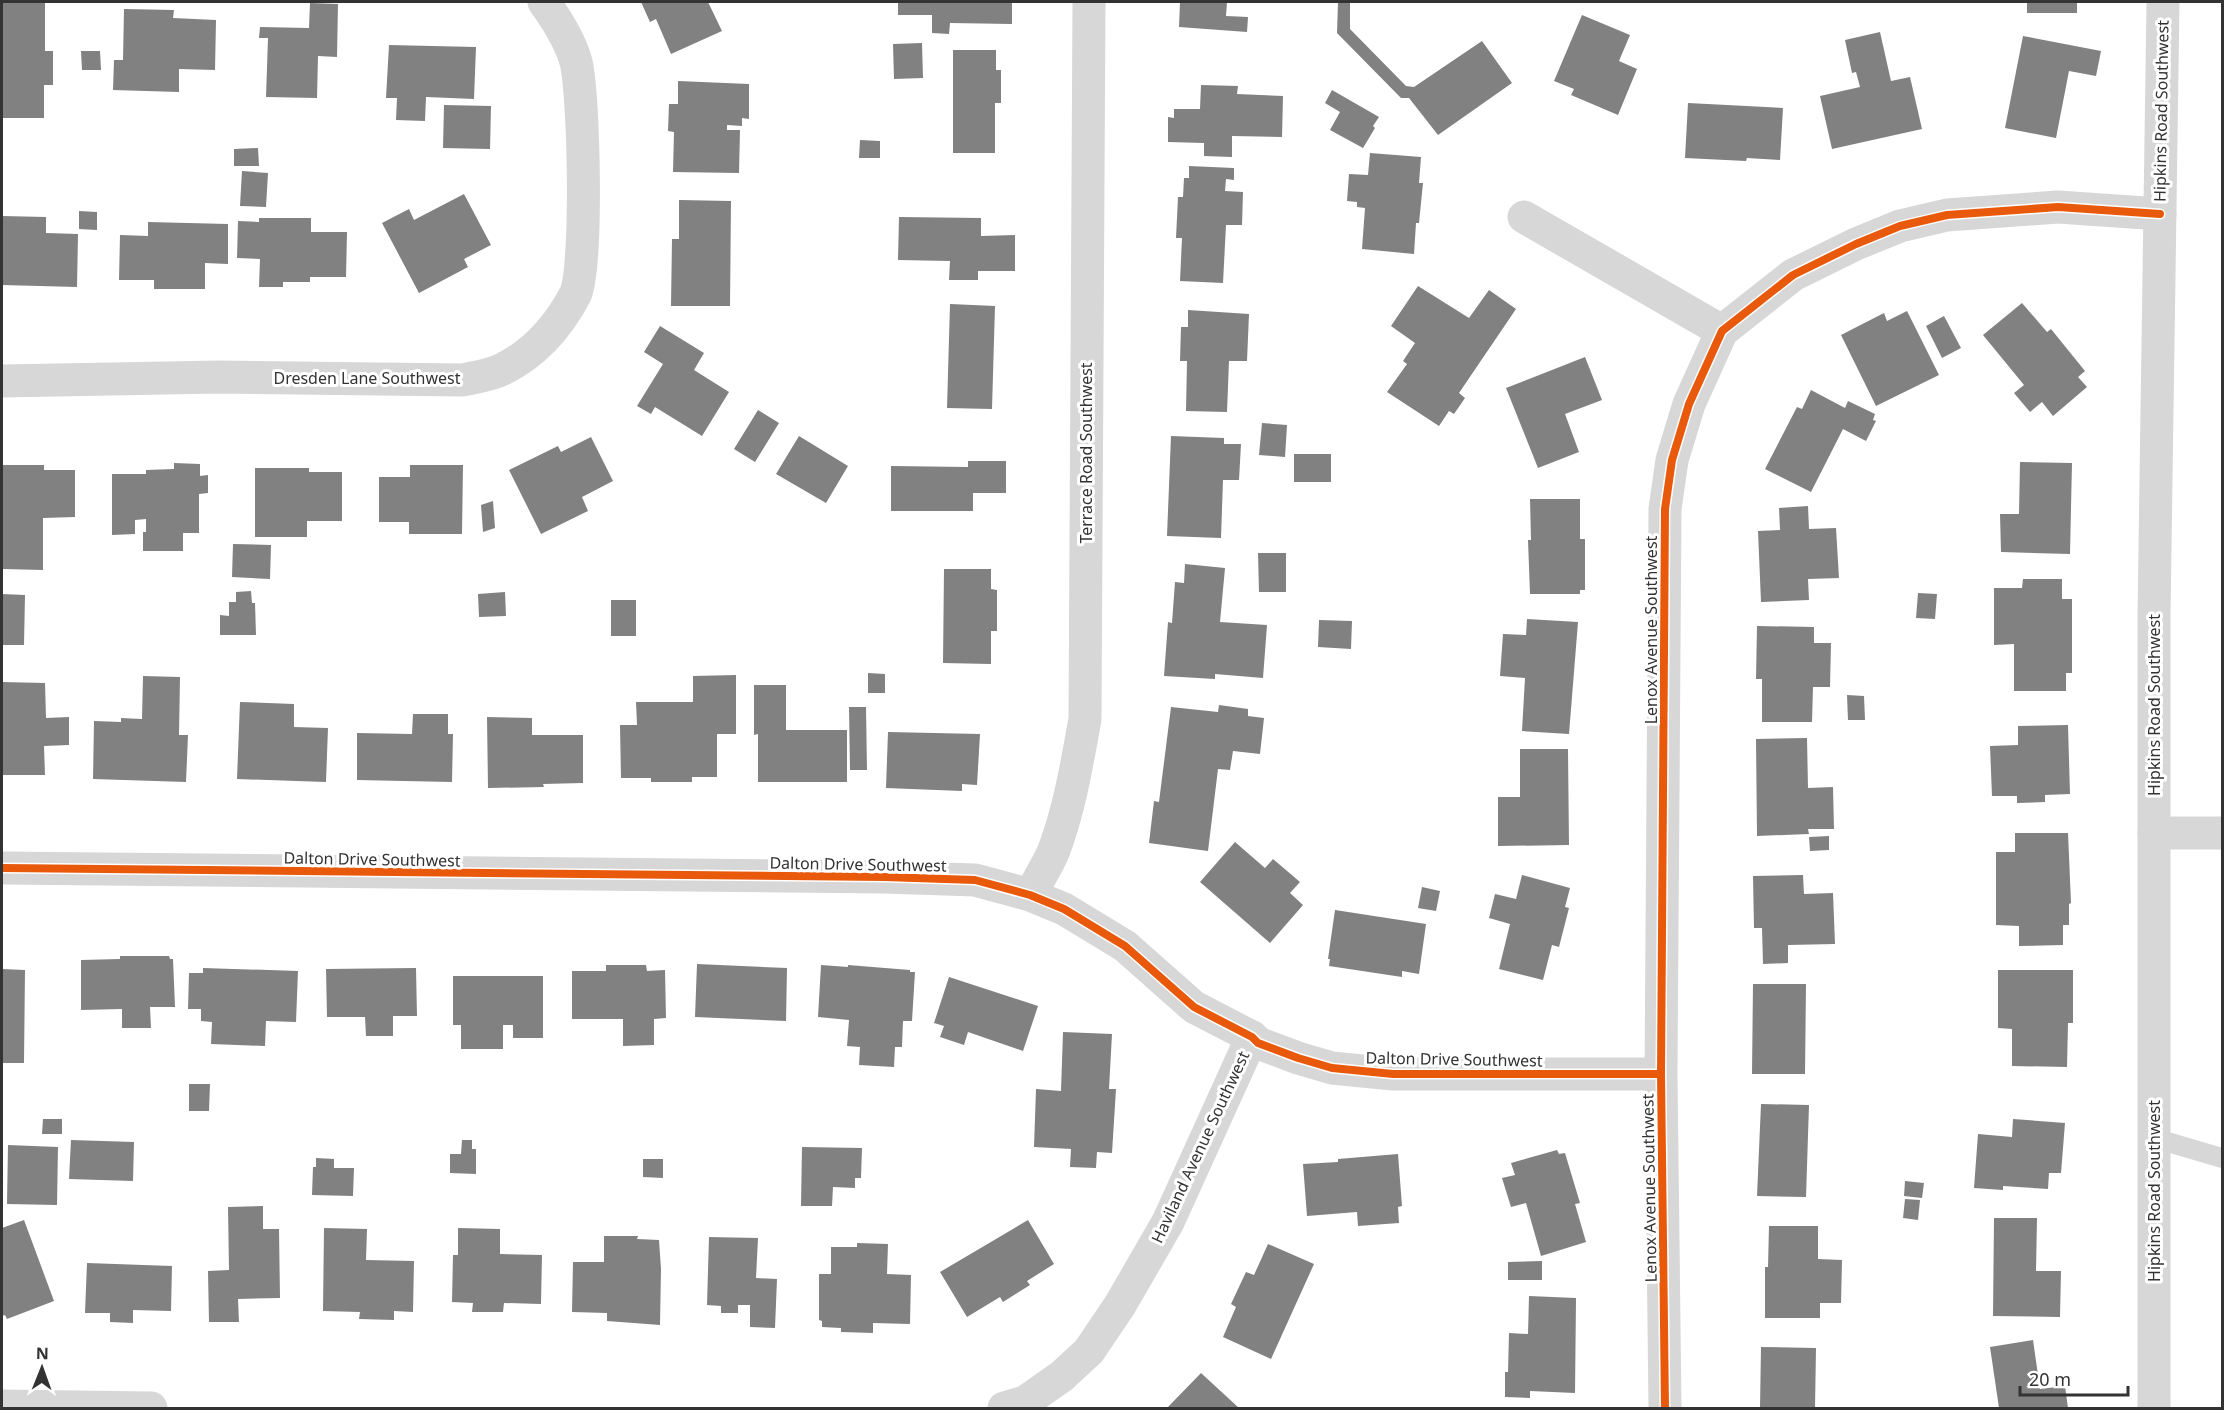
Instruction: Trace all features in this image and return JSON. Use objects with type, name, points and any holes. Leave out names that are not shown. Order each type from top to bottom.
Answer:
[{"type":"street","name":"Dresden Lane Southwest","points":[[2,381],[220,377],[463,380],[501,370],[532,352],[557,324],[577,292],[582,252],[581,100],[576,62],[560,23],[544,2]]},
{"type":"street","name":"Terrace Road Southwest","points":[[1030,895],[1053,852],[1066,815],[1084,719],[1089,2]]},
{"type":"street","name":"Hipkins Road Southwest","points":[[2154,1408],[2154,616],[2163,2]]},
{"type":"street","name":"Lenox Avenue Southwest","points":[[1665,1408],[1661,1074],[1665,509],[1672,460],[1689,404],[1722,331],[1793,275],[1856,244],[1900,226],[1947,215],[2058,207],[2160,214]]},
{"type":"street","points":[[1524,217],[1722,331]]},
{"type":"street","points":[[2154,833],[2223,833]]},
{"type":"street","name":"Dalton Drive Southwest","points":[[2,868],[884,877],[975,880],[1030,895],[1064,909],[1125,946],[1194,1007],[1252,1037],[1258,1043],[1298,1059],[1332,1068],[1383,1073],[1661,1074]]},
{"type":"street","name":"Haviland Avenue Southwest","points":[[1004,1408],[1025,1401],[1062,1376],[1089,1351],[1120,1305],[1168,1222],[1252,1037]]},
{"type":"street","points":[[2,1406],[151,1408]]},
{"type":"lane","points":[[2154,1138],[2223,1158]]},
{"type":"building","points":[[641,2],[708,2],[722,31],[671,54],[656,19],[650,22]]},
{"type":"building","points":[[898,2],[1012,2],[1012,24],[950,23],[949,34],[932,33],[932,15],[898,15]]},
{"type":"building","points":[[1180,2],[1227,2],[1226,16],[1248,17],[1247,32],[1179,27]]},
{"type":"building","points":[[1338,2],[1350,2],[1350,29],[1406,86],[1414,87],[1482,41],[1512,83],[1438,135],[1409,98],[1401,98],[1337,33]]},
{"type":"building","points":[[2027,2],[2077,2],[2077,13],[2027,13]]},
{"type":"building","points":[[2,3],[45,3],[45,51],[53,51],[53,85],[44,85],[44,118],[2,118]]},
{"type":"building","points":[[310,3],[338,4],[337,57],[318,56],[317,98],[266,97],[268,38],[259,38],[260,27],[309,28]]},
{"type":"building","points":[[124,9],[174,10],[173,18],[216,20],[215,70],[179,69],[179,92],[113,90],[114,60],[123,60]]},
{"type":"building","points":[[1582,15],[1630,35],[1619,61],[1637,69],[1618,115],[1571,95],[1574,89],[1554,81]]},
{"type":"building","points":[[1880,32],[1891,81],[1910,77],[1922,129],[1832,149],[1820,96],[1860,87],[1856,72],[1852,73],[1845,40]]},
{"type":"building","points":[[2023,36],[2101,51],[2096,76],[2069,71],[2056,138],[2005,128]]},
{"type":"building","points":[[922,43],[923,78],[894,79],[893,44]]},
{"type":"building","points":[[389,45],[476,47],[474,99],[426,97],[425,121],[396,120],[397,98],[386,98]]},
{"type":"building","points":[[953,50],[996,50],[996,70],[1001,70],[1001,103],[995,103],[995,153],[953,153]]},
{"type":"building","points":[[81,51],[100,51],[101,70],[82,70]]},
{"type":"building","points":[[678,81],[749,84],[749,119],[742,118],[742,126],[727,125],[727,130],[740,130],[739,173],[673,172],[674,132],[668,131],[669,104],[678,104]]},
{"type":"building","points":[[1201,85],[1238,86],[1237,94],[1283,96],[1282,137],[1232,136],[1232,157],[1204,156],[1204,143],[1168,142],[1168,117],[1174,118],[1174,109],[1200,109]]},
{"type":"building","points":[[1332,90],[1379,117],[1363,148],[1330,130],[1340,112],[1325,103]]},
{"type":"building","points":[[1688,103],[1783,108],[1780,160],[1685,158]]},
{"type":"building","points":[[444,105],[491,106],[490,149],[443,148]]},
{"type":"building","points":[[860,140],[880,141],[880,158],[859,158]]},
{"type":"building","points":[[258,148],[259,166],[234,166],[234,149]]},
{"type":"building","points":[[1370,153],[1421,157],[1419,183],[1423,183],[1419,223],[1416,223],[1414,254],[1362,249],[1365,208],[1357,207],[1357,202],[1347,201],[1349,174],[1368,175]]},
{"type":"building","points":[[1189,166],[1234,168],[1234,180],[1226,179],[1225,191],[1243,192],[1242,225],[1226,225],[1223,283],[1180,281],[1182,238],[1176,238],[1178,197],[1183,197],[1184,178],[1189,178]]},
{"type":"building","points":[[242,171],[268,173],[266,207],[240,206]]},
{"type":"building","points":[[464,194],[491,245],[464,259],[468,267],[419,293],[382,223],[409,209],[414,220]]},
{"type":"building","points":[[679,200],[731,201],[730,306],[671,306],[672,239],[679,239]]},
{"type":"building","points":[[79,211],[97,212],[97,230],[79,229]]},
{"type":"building","points":[[2,216],[46,217],[46,233],[78,234],[77,287],[2,285]]},
{"type":"building","points":[[899,217],[981,218],[981,236],[1015,235],[1015,271],[978,271],[978,280],[949,280],[950,261],[898,260]]},
{"type":"building","points":[[259,218],[311,218],[311,232],[347,232],[346,277],[310,277],[310,282],[283,282],[283,287],[259,287],[260,259],[237,258],[238,221],[259,222]]},
{"type":"building","points":[[148,222],[228,224],[228,264],[205,263],[205,289],[154,289],[154,280],[119,280],[120,235],[148,236]]},
{"type":"building","points":[[1418,286],[1469,318],[1489,290],[1516,309],[1459,393],[1465,398],[1454,414],[1449,411],[1439,426],[1387,392],[1407,364],[1403,361],[1415,343],[1391,326]]},
{"type":"building","points":[[2022,303],[2047,332],[2051,329],[2085,371],[2078,377],[2087,387],[2053,416],[2042,402],[2030,412],[2014,393],[2024,385],[1983,335]]},
{"type":"building","points":[[950,304],[995,306],[992,409],[947,408]]},
{"type":"building","points":[[1188,310],[1249,314],[1247,361],[1229,361],[1227,412],[1186,411],[1187,361],[1180,361],[1181,327],[1188,327]]},
{"type":"building","points":[[1907,311],[1939,375],[1876,406],[1841,335],[1884,313],[1887,321]]},
{"type":"building","points":[[1944,316],[1961,348],[1942,358],[1926,326]]},
{"type":"building","points":[[660,326],[704,353],[694,370],[729,392],[702,436],[655,407],[651,414],[637,406],[663,364],[644,352]]},
{"type":"building","points":[[1585,357],[1602,400],[1565,414],[1579,452],[1538,468],[1506,388]]},
{"type":"building","points":[[1811,390],[1845,408],[1848,401],[1875,414],[1873,420],[1876,421],[1866,441],[1843,429],[1811,492],[1765,469],[1797,407],[1802,409]]},
{"type":"building","points":[[758,410],[779,423],[755,462],[734,449]]},
{"type":"building","points":[[1262,423],[1287,425],[1285,457],[1259,455]]},
{"type":"building","points":[[799,436],[848,466],[826,503],[776,474]]},
{"type":"building","points":[[1171,436],[1224,438],[1224,444],[1241,444],[1239,480],[1223,480],[1221,538],[1167,536]]},
{"type":"building","points":[[591,437],[613,481],[582,497],[588,511],[541,534],[509,470],[558,446],[561,452]]},
{"type":"building","points":[[1294,454],[1331,454],[1331,482],[1294,482]]},
{"type":"building","points":[[968,461],[1006,461],[1006,493],[973,493],[973,511],[891,511],[891,466],[968,467]]},
{"type":"building","points":[[2020,462],[2072,463],[2070,554],[2001,552],[2000,514],[2019,514]]},
{"type":"building","points":[[174,463],[200,464],[200,476],[208,475],[208,493],[199,494],[199,533],[183,533],[183,551],[143,551],[146,519],[135,520],[135,534],[112,535],[112,474],[146,474],[146,470],[174,469]]},
{"type":"building","points":[[2,465],[44,465],[44,470],[75,470],[75,517],[43,518],[43,570],[2,569]]},
{"type":"building","points":[[410,465],[463,465],[462,534],[409,534],[409,522],[379,522],[379,477],[410,477]]},
{"type":"building","points":[[255,468],[309,468],[309,472],[342,472],[342,521],[307,521],[307,537],[255,537]]},
{"type":"building","points":[[1530,499],[1580,499],[1580,539],[1585,539],[1585,590],[1580,590],[1580,594],[1530,594],[1528,540],[1531,540]]},
{"type":"building","points":[[493,501],[495,528],[483,532],[481,505]]},
{"type":"building","points":[[1808,506],[1809,529],[1836,528],[1839,578],[1808,579],[1809,600],[1761,602],[1758,531],[1780,530],[1779,508]]},
{"type":"building","points":[[233,544],[271,545],[270,579],[232,577]]},
{"type":"building","points":[[1258,553],[1286,553],[1286,592],[1259,592]]},
{"type":"building","points":[[1185,564],[1225,568],[1220,622],[1267,625],[1263,678],[1215,674],[1215,679],[1164,676],[1168,622],[1172,623],[1175,582],[1184,583]]},
{"type":"building","points":[[944,569],[991,569],[991,589],[997,590],[997,631],[991,631],[991,664],[943,663]]},
{"type":"building","points":[[2023,579],[2062,579],[2062,599],[2072,599],[2072,673],[2066,673],[2066,691],[2014,691],[2014,644],[1994,645],[1994,588],[2022,588]]},
{"type":"building","points":[[251,591],[252,603],[255,603],[256,635],[220,635],[220,615],[229,616],[229,602],[236,602],[236,592]]},
{"type":"building","points":[[505,592],[506,616],[479,617],[478,594]]},
{"type":"building","points":[[1918,593],[1937,594],[1935,619],[1916,618]]},
{"type":"building","points":[[2,594],[25,595],[24,645],[2,645]]},
{"type":"building","points":[[611,600],[636,600],[636,636],[611,636]]},
{"type":"building","points":[[1527,619],[1578,622],[1569,734],[1522,731],[1525,678],[1500,676],[1503,634],[1526,635]]},
{"type":"building","points":[[1319,620],[1352,621],[1351,649],[1318,647]]},
{"type":"building","points":[[1757,626],[1814,627],[1814,643],[1831,643],[1830,687],[1813,687],[1812,722],[1762,722],[1762,679],[1756,679]]},
{"type":"building","points":[[868,673],[885,674],[885,693],[868,693]]},
{"type":"building","points":[[736,675],[736,734],[717,734],[717,777],[692,777],[692,782],[651,782],[651,778],[621,778],[620,725],[637,725],[636,702],[693,702],[693,676]]},
{"type":"building","points":[[143,676],[180,677],[179,735],[188,735],[186,782],[93,779],[94,721],[121,722],[121,718],[142,719]]},
{"type":"building","points":[[2,682],[45,683],[46,718],[69,717],[69,745],[44,746],[45,775],[2,775]]},
{"type":"building","points":[[754,685],[786,685],[786,730],[847,730],[847,782],[758,782],[758,734],[754,735]]},
{"type":"building","points":[[1847,695],[1864,696],[1865,720],[1848,720]]},
{"type":"building","points":[[240,702],[294,704],[294,727],[328,728],[326,782],[237,779]]},
{"type":"building","points":[[1219,705],[1248,709],[1248,716],[1264,718],[1260,754],[1233,751],[1230,770],[1218,769],[1208,851],[1149,843],[1154,801],[1159,802],[1171,707],[1218,712]]},
{"type":"building","points":[[849,707],[866,707],[867,770],[850,770]]},
{"type":"building","points":[[413,714],[448,714],[448,734],[453,734],[452,782],[357,780],[357,733],[412,734]]},
{"type":"building","points":[[487,717],[532,718],[532,735],[583,735],[583,783],[543,784],[544,787],[488,788]]},
{"type":"building","points":[[2068,725],[2070,794],[2045,795],[2045,802],[2017,803],[2017,796],[1992,796],[1990,746],[2018,745],[2018,726]]},
{"type":"building","points":[[888,732],[980,734],[977,785],[962,784],[962,791],[886,788]]},
{"type":"building","points":[[1807,738],[1808,788],[1833,787],[1834,829],[1808,829],[1809,834],[1757,836],[1756,739]]},
{"type":"building","points":[[1520,749],[1568,749],[1569,845],[1498,846],[1498,797],[1520,797]]},
{"type":"building","points":[[2015,833],[2068,833],[2071,903],[2069,904],[2069,925],[2063,925],[2063,945],[2019,946],[2019,926],[1996,925],[1996,852],[2015,852]]},
{"type":"building","points":[[1829,836],[1829,850],[1810,851],[1809,837]]},
{"type":"building","points":[[1235,842],[1265,868],[1273,859],[1300,882],[1290,893],[1303,905],[1270,943],[1200,882]]},
{"type":"building","points":[[1522,875],[1570,888],[1565,907],[1569,908],[1559,947],[1552,945],[1543,980],[1499,969],[1510,924],[1489,918],[1495,894],[1516,899]]},
{"type":"building","points":[[1803,875],[1804,894],[1833,893],[1835,944],[1788,945],[1788,963],[1763,964],[1762,928],[1754,928],[1753,876]]},
{"type":"building","points":[[1422,887],[1440,891],[1436,911],[1418,908]]},
{"type":"building","points":[[1335,910],[1426,924],[1419,974],[1402,971],[1402,977],[1329,966]]},
{"type":"building","points":[[120,956],[169,956],[173,959],[175,1007],[150,1007],[151,1028],[122,1028],[122,1009],[81,1010],[81,960],[120,959]]},
{"type":"building","points":[[697,964],[787,968],[786,1021],[695,1017]]},
{"type":"building","points":[[606,965],[646,965],[647,971],[665,970],[666,1018],[654,1019],[654,1045],[623,1046],[623,1019],[572,1019],[572,971],[606,971]]},
{"type":"building","points":[[821,965],[848,967],[848,965],[915,972],[912,1021],[903,1021],[902,1047],[895,1047],[894,1067],[859,1065],[860,1047],[847,1046],[849,1020],[818,1017]]},
{"type":"building","points":[[203,968],[298,971],[296,1022],[266,1021],[265,1046],[211,1044],[212,1022],[201,1021],[201,1009],[188,1009],[189,973],[203,973]]},
{"type":"building","points":[[416,968],[417,1016],[393,1016],[393,1036],[366,1036],[365,1017],[327,1017],[326,969]]},
{"type":"building","points":[[2,969],[25,970],[24,1063],[2,1063]]},
{"type":"building","points":[[1998,970],[2073,970],[2073,1023],[2068,1023],[2067,1067],[2012,1066],[2012,1029],[1998,1028]]},
{"type":"building","points":[[453,976],[543,976],[543,1038],[513,1038],[513,1025],[503,1025],[503,1049],[461,1049],[461,1025],[453,1025]]},
{"type":"building","points":[[949,977],[1038,1006],[1023,1051],[968,1032],[964,1045],[940,1037],[944,1026],[934,1023]]},
{"type":"building","points":[[1753,984],[1806,984],[1805,1074],[1752,1074]]},
{"type":"building","points":[[1063,1032],[1112,1034],[1109,1089],[1116,1089],[1112,1153],[1097,1152],[1096,1168],[1070,1167],[1071,1149],[1034,1147],[1036,1089],[1061,1091]]},
{"type":"building","points":[[189,1084],[210,1084],[209,1111],[189,1111]]},
{"type":"building","points":[[1761,1104],[1809,1105],[1806,1197],[1757,1196]]},
{"type":"building","points":[[43,1119],[62,1119],[62,1134],[42,1134]]},
{"type":"building","points":[[2013,1119],[2065,1123],[2061,1173],[2049,1173],[2048,1189],[2003,1186],[2003,1190],[1974,1188],[1978,1134],[2012,1137]]},
{"type":"building","points":[[71,1140],[134,1142],[133,1181],[69,1179]]},
{"type":"building","points":[[462,1140],[472,1140],[472,1149],[476,1149],[476,1174],[450,1173],[450,1154],[461,1154]]},
{"type":"building","points":[[8,1145],[58,1147],[57,1205],[7,1204]]},
{"type":"building","points":[[802,1147],[862,1148],[861,1178],[855,1178],[855,1188],[833,1187],[832,1206],[801,1206]]},
{"type":"building","points":[[1557,1150],[1559,1154],[1565,1153],[1580,1203],[1575,1204],[1586,1242],[1541,1256],[1526,1203],[1511,1207],[1502,1178],[1515,1175],[1511,1163]]},
{"type":"building","points":[[1398,1154],[1402,1206],[1398,1207],[1399,1223],[1358,1226],[1357,1212],[1307,1216],[1303,1164]]},
{"type":"building","points":[[316,1158],[334,1159],[334,1168],[354,1168],[353,1196],[312,1195],[313,1167],[316,1167]]},
{"type":"building","points":[[643,1159],[663,1159],[663,1178],[643,1177]]},
{"type":"building","points":[[1905,1181],[1924,1183],[1922,1198],[1904,1196]]},
{"type":"building","points":[[1905,1199],[1920,1200],[1918,1220],[1903,1218]]},
{"type":"building","points":[[263,1206],[263,1229],[279,1229],[280,1298],[238,1299],[239,1322],[209,1322],[208,1271],[229,1270],[228,1207]]},
{"type":"building","points":[[1994,1218],[2037,1218],[2036,1271],[2061,1271],[2060,1317],[1993,1316]]},
{"type":"building","points":[[24,1220],[54,1301],[7,1319],[5,1315],[2,1316],[2,1228]]},
{"type":"building","points":[[1028,1220],[1054,1264],[1027,1281],[1030,1285],[1003,1302],[1000,1297],[967,1317],[940,1272]]},
{"type":"building","points":[[1769,1226],[1818,1226],[1818,1259],[1842,1260],[1841,1303],[1820,1303],[1820,1318],[1765,1318],[1765,1267],[1768,1267]]},
{"type":"building","points":[[324,1228],[367,1229],[366,1260],[414,1261],[413,1312],[394,1311],[394,1320],[359,1319],[360,1312],[323,1311]]},
{"type":"building","points":[[458,1228],[500,1229],[500,1254],[542,1255],[541,1304],[504,1303],[503,1312],[472,1312],[473,1303],[452,1302],[453,1255],[458,1255]]},
{"type":"building","points":[[604,1236],[638,1236],[637,1239],[659,1240],[660,1325],[607,1321],[607,1313],[572,1312],[573,1262],[604,1262]]},
{"type":"building","points":[[709,1237],[758,1238],[756,1278],[777,1279],[775,1328],[750,1327],[750,1305],[738,1305],[738,1313],[721,1313],[721,1306],[707,1305]]},
{"type":"building","points":[[857,1243],[888,1244],[887,1274],[911,1275],[910,1324],[873,1323],[873,1333],[841,1332],[841,1328],[822,1327],[822,1321],[819,1320],[819,1274],[831,1274],[831,1247],[857,1247]]},
{"type":"building","points":[[1268,1244],[1314,1264],[1271,1359],[1223,1337],[1236,1307],[1231,1304],[1246,1272],[1254,1275]]},
{"type":"building","points":[[1542,1261],[1542,1280],[1508,1280],[1508,1262]]},
{"type":"building","points":[[87,1263],[172,1266],[171,1311],[133,1310],[133,1323],[110,1322],[110,1313],[85,1313]]},
{"type":"building","points":[[1529,1296],[1576,1298],[1575,1393],[1530,1391],[1530,1398],[1505,1397],[1509,1333],[1528,1334]]},
{"type":"building","points":[[2033,1340],[2040,1389],[2065,1386],[2068,1408],[1999,1408],[1990,1347]]},
{"type":"building","points":[[1761,1347],[1816,1348],[1815,1408],[1760,1408]]},
{"type":"building","points":[[1201,1373],[1239,1408],[1167,1408]]},
{"type":"cycle path","points":[[1665,1408],[1661,1074],[1665,509],[1672,460],[1689,404],[1722,331],[1793,275],[1856,244],[1900,226],[1947,215],[2058,207],[2160,214]]},
{"type":"cycle path","points":[[2,868],[884,877],[975,880],[1030,895],[1064,909],[1125,946],[1194,1007],[1252,1037],[1258,1043],[1332,1068],[1393,1074],[1661,1074]]}]
